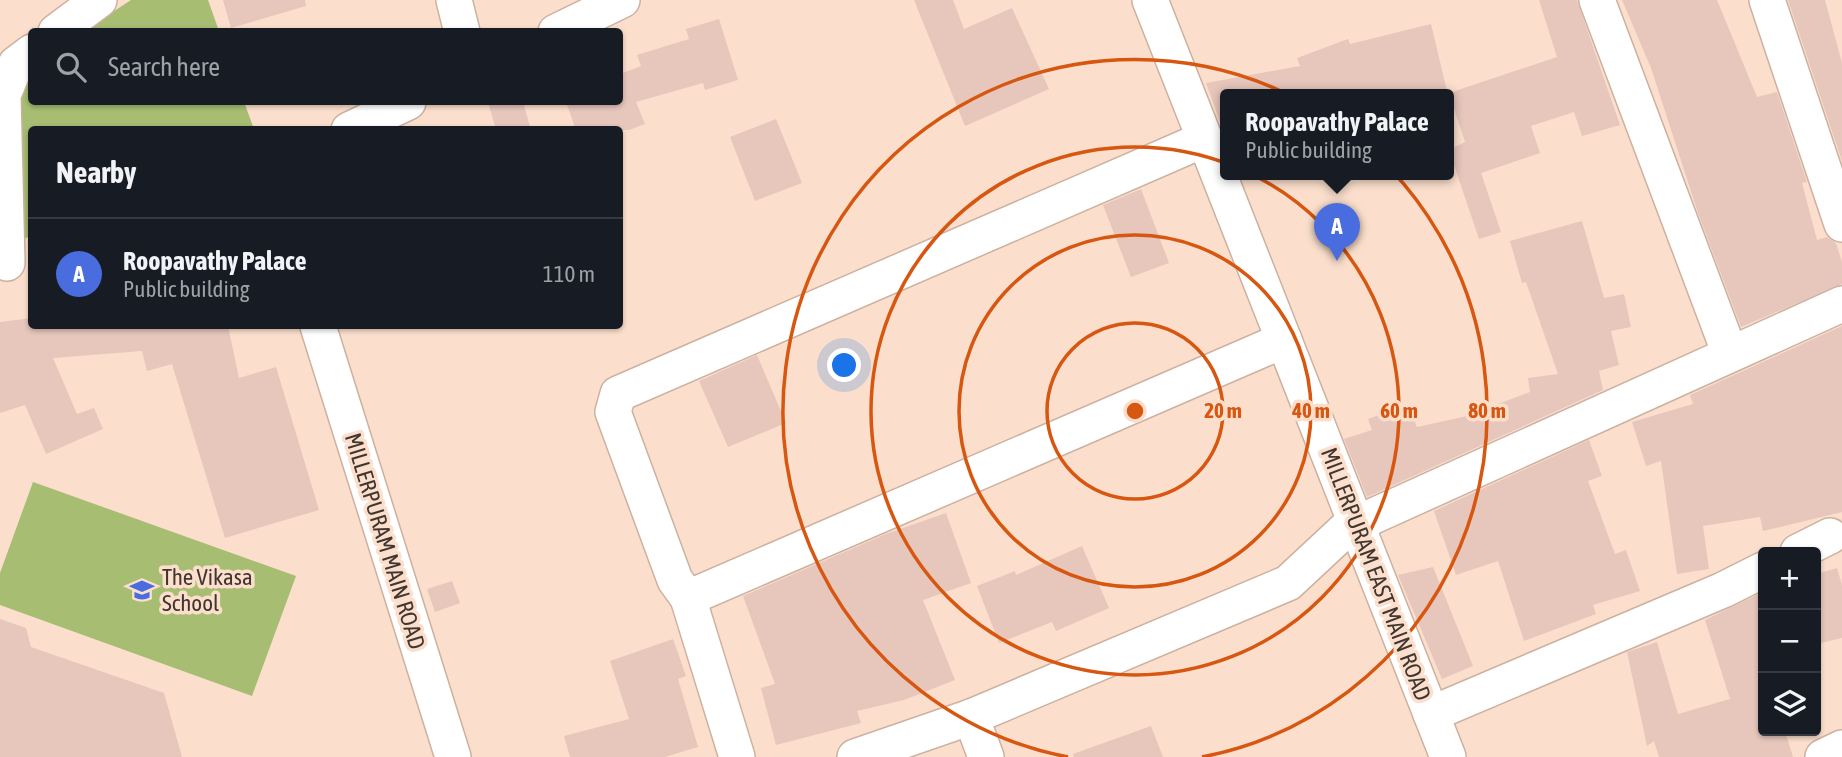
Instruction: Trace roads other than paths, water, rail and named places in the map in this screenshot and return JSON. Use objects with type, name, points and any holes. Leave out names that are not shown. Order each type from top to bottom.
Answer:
[{"type":"street","points":[[61,28],[99,0]]},
{"type":"street","points":[[454,0],[461,28]]},
{"type":"street","points":[[564,28],[622,0]]},
{"type":"street","name":"MILLERPURAM EAST MAIN ROAD","points":[[1150,0],[1220,177]]},
{"type":"street","points":[[1597,0],[1730,354]]},
{"type":"street","points":[[1767,0],[1842,224]]},
{"type":"street","points":[[13,261],[3,96],[16,64],[28,55]]},
{"type":"street","points":[[357,126],[402,105]]},
{"type":"street","points":[[737,757],[688,598],[676,580],[613,412],[618,394],[1205,139]]},
{"type":"street","name":"MILLERPURAM EAST MAIN ROAD","points":[[1221,180],[1448,757]]},
{"type":"street","points":[[855,757],[971,717],[1288,583],[1347,528],[1842,304]]},
{"type":"street","name":"MILLERPURAM MAIN ROAD","points":[[319,329],[453,757]]},
{"type":"street","points":[[688,598],[1284,340]]},
{"type":"street","points":[[1808,547],[1830,536]]},
{"type":"street","points":[[1431,714],[1723,590],[1758,572]]},
{"type":"street","points":[[971,717],[986,757]]},
{"type":"street","points":[[1823,757],[1842,748]]},
{"type":"place","name":"Roopavathy Palace","points":[[1337,261]]},
{"type":"place","name":"The Vikasa School","points":[[142,590]]}]
